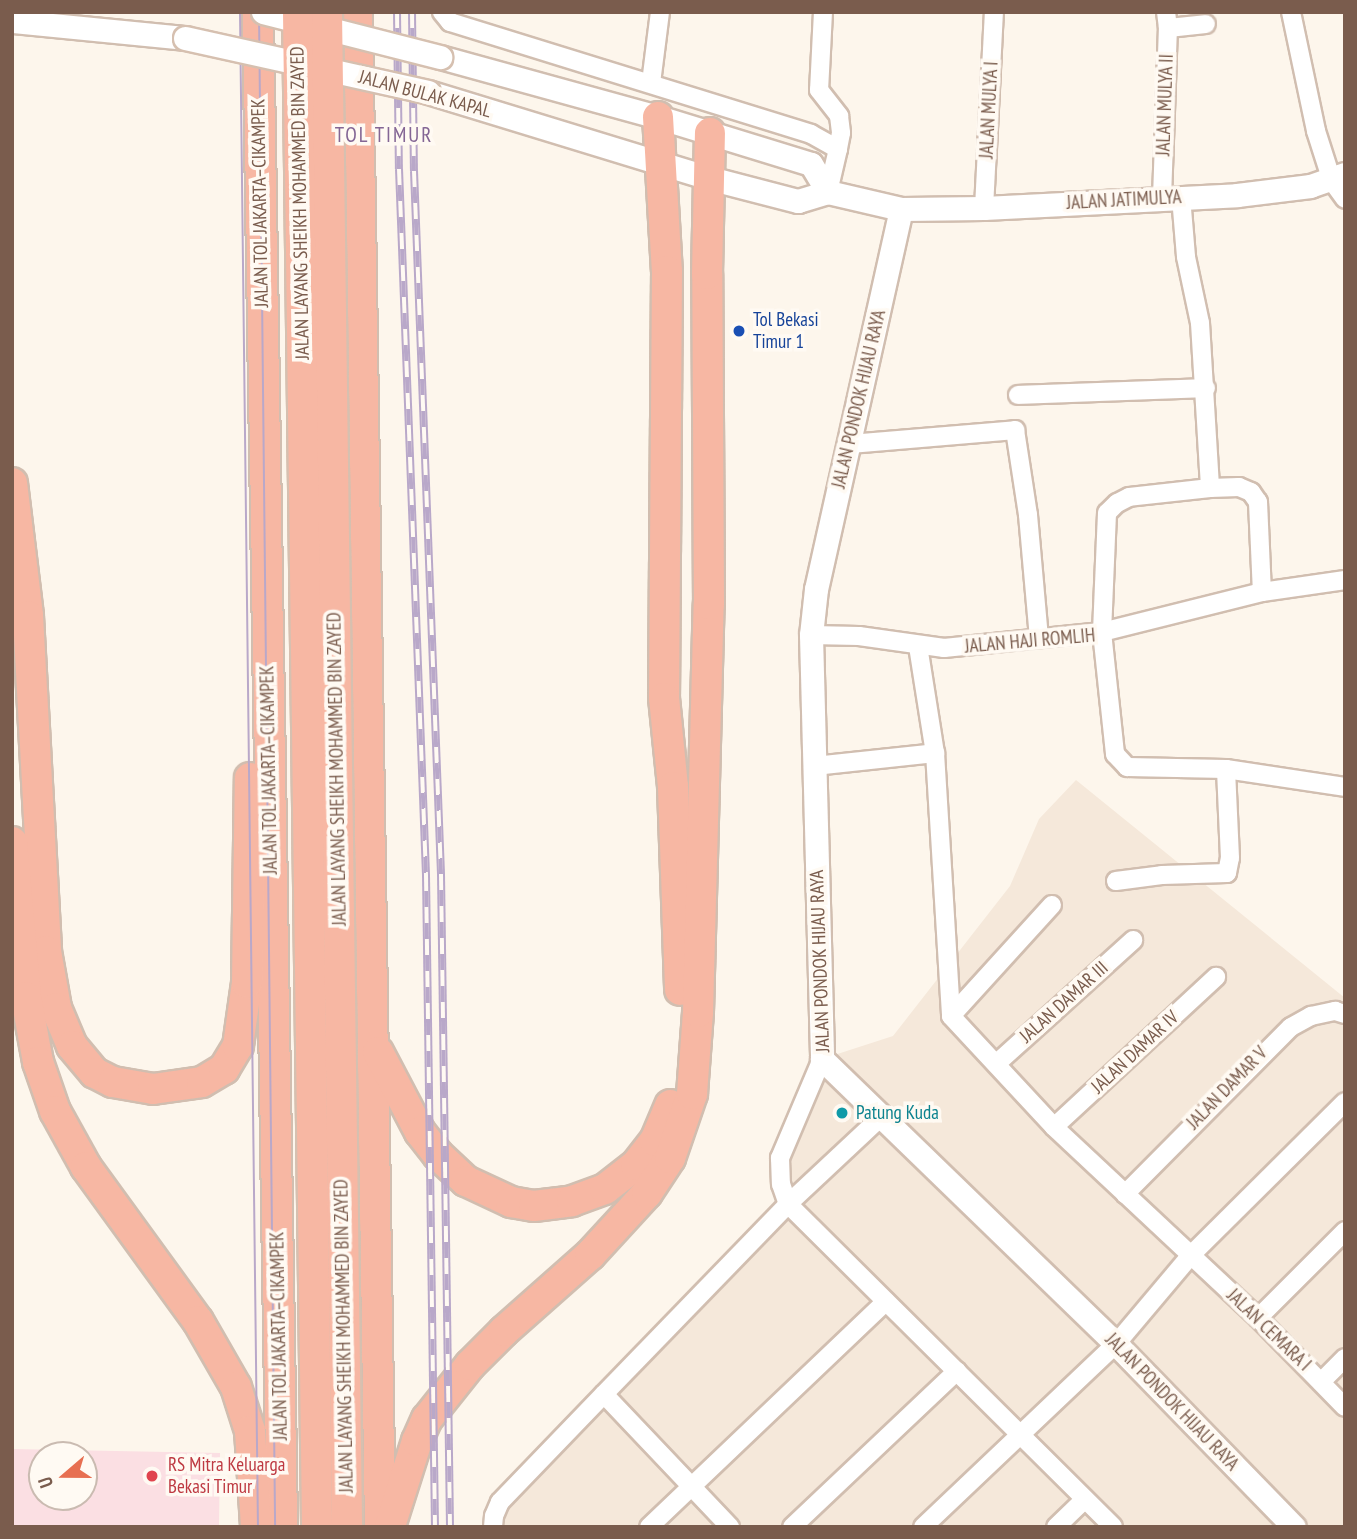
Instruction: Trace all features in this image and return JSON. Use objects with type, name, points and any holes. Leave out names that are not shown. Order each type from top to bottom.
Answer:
[{"type":"highway","name":"JALAN TOL JAKARTA–CIKAMPEK","points":[[261,12],[261,303],[282,1527]]},
{"type":"highway","name":"JALAN LAYANG SHEIKH MOHAMMED BIN ZAYED","points":[[298,12],[317,1527]]},
{"type":"highway","name":"JALAN LAYANG SHEIKH MOHAMMED BIN ZAYED","points":[[327,12],[346,1527]]},
{"type":"highway","points":[[357,12],[380,1527]]},
{"type":"highway","points":[[374,1046],[420,1132],[439,1155],[466,1181],[504,1199],[522,1204],[534,1206],[572,1201],[605,1189],[636,1165],[655,1141],[672,1099],[679,1062],[681,1014],[673,788],[664,698],[667,271],[657,117]]},
{"type":"highway","points":[[390,1527],[417,1441],[427,1419],[470,1365],[590,1255],[647,1193],[670,1158],[692,1094],[698,1012],[709,604],[707,274],[710,133]]},
{"type":"highway","points":[[667,271],[707,274]]},
{"type":"highway","points":[[12,483],[28,616],[46,951],[56,1008],[72,1046],[95,1073],[113,1082],[153,1089],[202,1082],[224,1069],[238,1046],[247,983],[254,336],[261,303]]},
{"type":"highway","points":[[12,842],[26,997],[38,1062],[55,1111],[86,1167],[198,1321],[236,1387],[250,1431],[256,1527]]},
{"type":"main road","name":"JALAN BULAK KAPAL","points":[[261,12],[440,57],[657,117],[811,164],[828,192]]},
{"type":"main road","name":"JALAN BULAK KAPAL","points":[[12,21],[185,37],[428,92],[659,160],[709,178],[798,201],[828,192],[901,209]]},
{"type":"main road","name":"JALAN JATIMULYA","points":[[901,209],[984,208],[1171,198],[1340,185]]},
{"type":"main road","name":"JALAN PONDOK HIJAU RAYA","points":[[901,209],[816,589],[811,635],[822,1059],[883,1115],[1116,1344],[1294,1527]]},
{"type":"street","points":[[442,12],[450,22],[811,134],[838,149]]},
{"type":"street","points":[[651,83],[660,12]]},
{"type":"street","points":[[823,12],[819,90],[839,116],[841,133],[828,192]]},
{"type":"street","name":"JALAN MULYA I","points":[[984,208],[994,12]]},
{"type":"street","points":[[1291,12],[1316,131],[1340,185]]},
{"type":"street","points":[[1167,20],[1206,24]]},
{"type":"street","name":"JALAN MULYA II","points":[[1167,20],[1171,198],[1206,388],[1210,488]]},
{"type":"street","points":[[1018,395],[1206,388]]},
{"type":"street","points":[[850,444],[1015,430],[1028,514],[1039,639]]},
{"type":"street","points":[[1262,592],[1258,502],[1251,492],[1239,487],[1129,496],[1107,513],[1102,632],[1262,592],[1345,580]]},
{"type":"street","name":"JALAN HAJI ROMLIH","points":[[811,635],[859,636],[944,649],[1102,632],[1115,754],[1127,767],[1226,769],[1345,787]]},
{"type":"street","points":[[918,646],[935,753],[951,1016]]},
{"type":"street","points":[[814,766],[935,753]]},
{"type":"street","points":[[1116,881],[1162,875],[1227,873],[1230,858],[1226,769]]},
{"type":"street","points":[[951,1016],[1052,905]]},
{"type":"street","name":"JALAN DAMAR III","points":[[996,1064],[1133,940]]},
{"type":"street","name":"JALAN DAMAR IV","points":[[1054,1127],[1216,977]]},
{"type":"street","name":"JALAN DAMAR V","points":[[1125,1194],[1291,1027],[1311,1016],[1335,1011],[1345,1014]]},
{"type":"street","name":"JALAN CEMARA I","points":[[951,1016],[1054,1127],[1258,1318],[1345,1407]]},
{"type":"street","points":[[822,1059],[780,1158],[781,1184],[788,1203],[1113,1527]]},
{"type":"street","points":[[923,1527],[1116,1344],[1191,1255],[1345,1102]]},
{"type":"street","points":[[493,1527],[500,1502],[788,1203],[883,1115]]},
{"type":"street","points":[[1258,1318],[1345,1231]]},
{"type":"street","points":[[649,1527],[886,1301]]},
{"type":"street","points":[[1321,1382],[1345,1358]]},
{"type":"street","points":[[792,1527],[957,1371]]},
{"type":"street","points":[[604,1394],[730,1527]]},
{"type":"street","points":[[1056,1527],[1086,1499]]},
{"type":"shaded area","points":[[1076,780],[1345,998],[1345,1527],[493,1527],[500,1502],[788,1204],[779,1168],[822,1059],[893,1036],[1010,886],[1039,819]]},
{"type":"shaded area","name":"RS Mitra Keluarga Bekasi Timur","points":[[12,1449],[28,1449],[28,1511],[98,1511],[98,1451],[220,1453],[219,1527],[12,1527]]},
{"type":"tram line","points":[[240,12],[258,1527]]},
{"type":"tram line","points":[[259,12],[275,1527]]},
{"type":"railway","points":[[397,12],[399,169],[426,875],[435,1527]]},
{"type":"railway","points":[[412,12],[414,171],[441,874],[450,1527]]},
{"type":"place","name":"Tol Bekasi Timur 1","points":[[739,331]]},
{"type":"place","name":"Patung Kuda","points":[[842,1113]]},
{"type":"place","name":"RS Mitra Keluarga Bekasi Timur","points":[[152,1476]]},
{"type":"district","name":"TOL TIMUR","points":[[384,135]]}]
